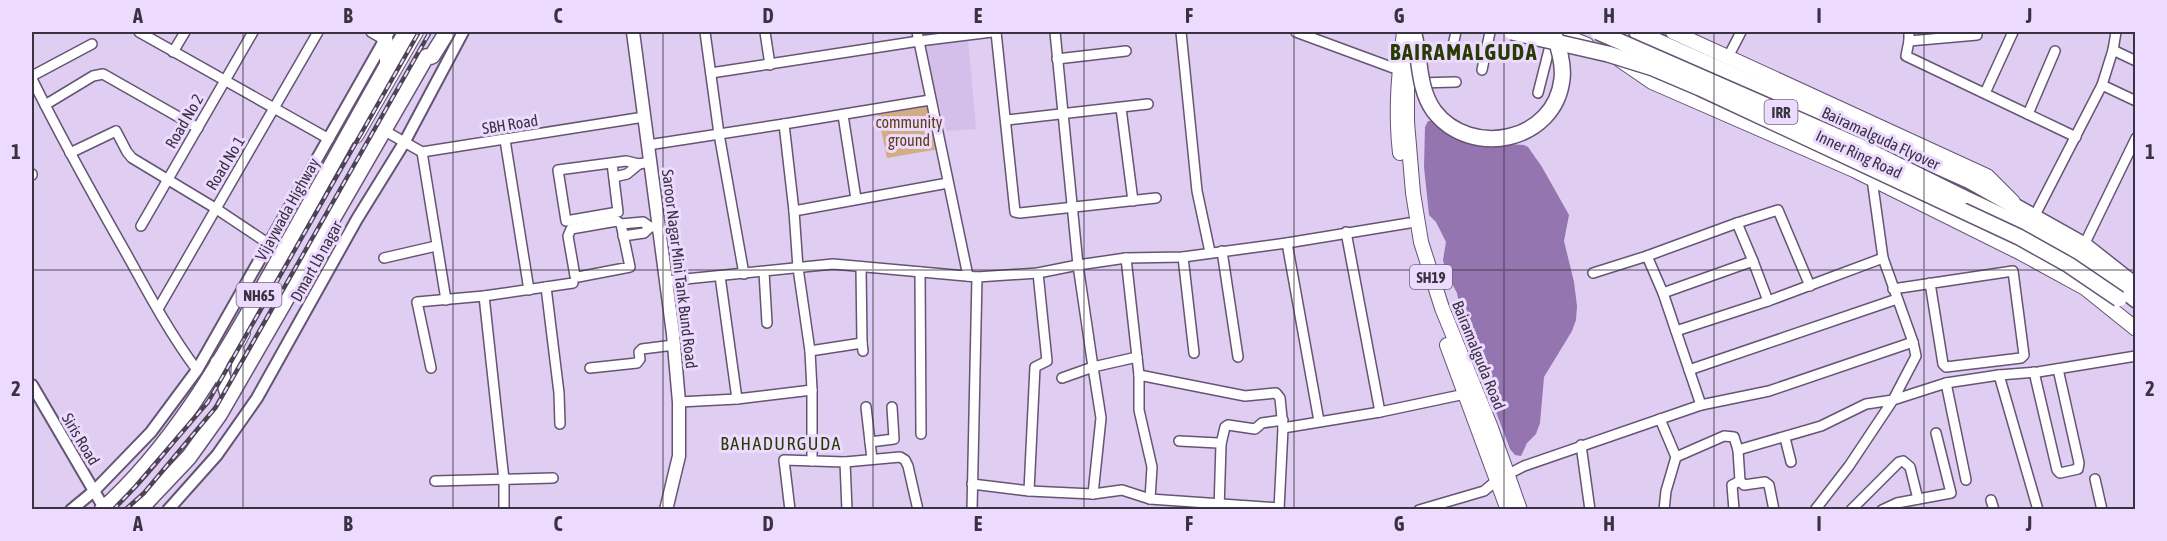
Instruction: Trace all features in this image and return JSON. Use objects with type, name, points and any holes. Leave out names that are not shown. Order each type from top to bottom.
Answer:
[{"type":"highway","name":"NH65","points":[[388,64],[406,32]]},
{"type":"highway","name":"NH65","points":[[139,510],[189,457],[229,397],[426,57],[432,56],[447,32]]},
{"type":"highway","points":[[1410,32],[1417,49],[1424,91],[1433,110],[1447,125],[1466,135],[1486,140],[1507,138],[1527,131],[1544,117],[1556,100],[1562,80],[1561,59],[1554,32]]},
{"type":"highway","points":[[1512,32],[1632,61],[1700,88],[2019,237],[2069,265],[2136,312]]},
{"type":"highway","name":"Bairamalguda Flyover","points":[[1598,32],[1861,147],[1962,197],[2025,217]]},
{"type":"highway","name":"Bairamalguda Flyover","points":[[1635,32],[1970,181],[2088,261],[2136,300]]},
{"type":"highway","points":[[387,36],[388,64]]},
{"type":"highway","name":"Vijaywada Highway","points":[[103,509],[144,468],[198,396],[248,314],[388,64]]},
{"type":"highway","points":[[2007,246],[2025,217]]},
{"type":"highway","name":"Inner Ring Road","points":[[2025,217],[2084,245],[2136,286]]},
{"type":"highway","points":[[218,363],[229,397]]},
{"type":"main road","name":"Vijaywada Highway","points":[[238,381],[239,363],[236,346],[416,32]]},
{"type":"main road","name":"NH65","points":[[426,57],[440,32]]},
{"type":"main road","name":"Saroor Nagar Mini Tank Bund Road","points":[[633,32],[648,145],[645,163],[654,227],[666,280],[679,402],[679,456],[666,510]]},
{"type":"main road","name":"Bairamalguda Road","points":[[1410,32],[1397,83],[1397,126],[1419,233],[1427,266],[1502,477],[1520,510]]},
{"type":"main road","name":"Bairamalguda Road","points":[[1410,32],[1406,163],[1408,223],[1435,311],[1465,394],[1485,430]]},
{"type":"main road","name":"Inner Ring Road","points":[[1554,32],[1620,60],[1652,82],[1872,179],[2021,253],[2085,288],[2136,328]]},
{"type":"main road","points":[[1620,60],[1635,32]]},
{"type":"main road","name":"Inner Ring Road","points":[[1673,32],[1987,176],[2025,217]]},
{"type":"main road","name":"Bairamalguda Road","points":[[1502,477],[1508,510]]},
{"type":"street","points":[[139,32],[329,139]]},
{"type":"street","points":[[173,52],[185,32]]},
{"type":"street","name":"Road No 2","points":[[141,226],[253,32]]},
{"type":"street","name":"Road No 1","points":[[158,309],[318,32]]},
{"type":"street","points":[[71,510],[94,491],[151,432],[197,370],[387,36],[371,32]]},
{"type":"street","name":"Dmart Lb nagar","points":[[168,510],[217,455],[257,398],[357,219],[404,143],[463,32]]},
{"type":"street","points":[[705,32],[719,134],[744,274]]},
{"type":"street","points":[[765,32],[770,65]]},
{"type":"street","points":[[711,73],[770,65],[918,36],[994,32],[1007,120],[1015,212],[1156,198]]},
{"type":"street","points":[[1055,32],[1078,264],[1101,418],[1093,494]]},
{"type":"street","points":[[1181,32],[1197,192],[1210,252]]},
{"type":"street","points":[[1296,32],[1399,70]]},
{"type":"street","points":[[1453,45],[1456,32]]},
{"type":"street","points":[[1482,70],[1490,32]]},
{"type":"street","points":[[1538,93],[1554,32]]},
{"type":"street","points":[[1728,57],[1741,32]]},
{"type":"street","points":[[1985,93],[2013,32]]},
{"type":"street","points":[[2025,217],[2076,137],[2102,86],[2116,32]]},
{"type":"street","points":[[1977,35],[1909,36],[1906,56],[2076,137]]},
{"type":"street","points":[[918,36],[948,183],[972,277],[972,510]]},
{"type":"street","points":[[92,44],[32,78],[70,153],[158,309],[181,349],[197,370]]},
{"type":"street","points":[[2113,50],[2136,61]]},
{"type":"street","points":[[1057,59],[1126,51]]},
{"type":"street","points":[[2028,114],[2055,51]]},
{"type":"street","points":[[45,105],[93,76],[104,74],[198,128]]},
{"type":"street","points":[[1407,83],[1455,82]]},
{"type":"street","points":[[2102,86],[2136,101]]},
{"type":"street","points":[[648,145],[930,100]]},
{"type":"street","points":[[1007,120],[1148,104]]},
{"type":"street","points":[[1121,108],[1133,201]]},
{"type":"street","points":[[843,115],[856,199]]},
{"type":"street","name":"SBH Road","points":[[422,152],[644,117]]},
{"type":"street","points":[[784,124],[798,268],[810,351],[812,461]]},
{"type":"street","points":[[70,153],[116,131],[129,155],[269,244]]},
{"type":"street","points":[[385,131],[422,152],[446,300]]},
{"type":"street","points":[[2084,245],[2132,154],[2136,138]]},
{"type":"street","points":[[505,140],[529,290]]},
{"type":"street","points":[[612,163],[618,212],[566,220],[558,170],[626,161],[645,163]]},
{"type":"street","points":[[614,177],[627,174],[645,163]]},
{"type":"street","points":[[1815,510],[1849,466],[1893,400],[1916,356],[1884,258],[1872,179]]},
{"type":"street","points":[[794,210],[948,183]]},
{"type":"street","points":[[1593,273],[1778,210],[1810,286]]},
{"type":"street","points":[[621,224],[630,265],[628,269],[575,276],[568,236],[571,230],[617,221],[621,224],[643,222],[654,227]]},
{"type":"street","points":[[666,280],[833,264],[972,277],[1038,273],[1078,264],[1126,258],[1183,257],[1287,243],[1408,223]]},
{"type":"street","points":[[1737,224],[1768,301]]},
{"type":"street","points":[[623,236],[644,233],[654,227]]},
{"type":"street","points":[[1346,232],[1380,412]]},
{"type":"street","points":[[1287,243],[1319,421]]},
{"type":"street","points":[[384,258],[436,246]]},
{"type":"street","points":[[1222,251],[1238,357]]},
{"type":"street","points":[[1689,370],[1930,283],[2013,271],[2021,253]]},
{"type":"street","points":[[1647,256],[1663,293],[1701,405]]},
{"type":"street","points":[[1183,257],[1194,353]]},
{"type":"street","points":[[1126,258],[1139,375],[1139,410],[1152,467],[1150,499]]},
{"type":"street","points":[[1676,331],[1768,301],[1884,258]]},
{"type":"street","points":[[1663,293],[1753,261]]},
{"type":"street","points":[[810,351],[862,347],[861,267]]},
{"type":"street","points":[[1930,283],[1943,364],[1946,367],[2021,358],[2024,355],[2013,271]]},
{"type":"street","points":[[764,272],[766,323]]},
{"type":"street","points":[[920,272],[921,435]]},
{"type":"street","points":[[1029,491],[1035,367],[1047,361],[1038,273]]},
{"type":"street","points":[[720,276],[737,399]]},
{"type":"street","points":[[431,368],[417,302],[484,296],[573,283]]},
{"type":"street","points":[[546,287],[559,393],[560,424]]},
{"type":"street","points":[[484,296],[504,480],[504,510]]},
{"type":"street","points":[[1419,510],[1484,491],[1502,477],[1524,466],[1581,445],[1701,405],[1770,391],[1913,342]]},
{"type":"street","points":[[590,368],[638,363],[639,351],[642,349],[674,345]]},
{"type":"street","points":[[1738,450],[1821,426],[1866,404],[1893,400],[1946,383],[2058,369],[2136,356]]},
{"type":"street","points":[[1062,378],[1093,367],[1137,357]]},
{"type":"street","points":[[2034,372],[2057,470],[2062,472],[2078,469],[2079,463],[2058,369]]},
{"type":"street","points":[[972,484],[1029,491],[1093,494],[1122,490],[1172,505],[1279,509],[1283,424],[1280,398],[1276,393],[1245,396],[1139,375]]},
{"type":"street","points":[[1999,375],[2038,510]]},
{"type":"street","points":[[1946,383],[1966,480]]},
{"type":"street","name":"Siris Road","points":[[32,385],[103,509]]},
{"type":"street","points":[[679,402],[737,399],[812,390]]},
{"type":"street","points":[[1220,507],[1221,444],[1225,427],[1228,425],[1255,429],[1262,423],[1319,421],[1380,412],[1465,394]]},
{"type":"street","points":[[870,442],[894,439],[892,406]]},
{"type":"street","points":[[866,407],[872,459]]},
{"type":"street","points":[[1660,419],[1676,456],[1666,491],[1664,510]]},
{"type":"street","points":[[1882,510],[1897,503],[1951,493],[1936,433]]},
{"type":"street","points":[[1676,456],[1730,435],[1736,440],[1740,481]]},
{"type":"street","points":[[1785,438],[1791,462]]},
{"type":"street","points":[[1179,441],[1221,444]]},
{"type":"street","points":[[1581,445],[1590,510]]},
{"type":"street","points":[[790,510],[784,460],[845,462],[900,458],[905,460],[918,510]]},
{"type":"street","points":[[1851,510],[1899,462],[1904,461],[1910,467],[1918,499]]},
{"type":"street","points":[[845,462],[847,510]]},
{"type":"street","points":[[435,481],[553,478]]},
{"type":"street","points":[[2095,479],[2102,510]]},
{"type":"street","points":[[1734,510],[1732,486],[1740,481]]},
{"type":"street","points":[[1740,481],[1744,484],[1765,482],[1769,485],[1774,510]]},
{"type":"shaded area","points":[[968,39],[976,129],[947,131],[924,47],[934,42]]},
{"type":"shaded area","points":[[1428,121],[1436,121],[1508,144],[1528,147],[1569,215],[1564,241],[1574,282],[1576,320],[1572,331],[1544,377],[1540,423],[1536,434],[1527,443],[1521,456],[1515,455],[1510,449],[1464,327],[1457,293],[1446,272],[1443,260],[1446,242],[1436,222],[1429,215],[1424,167],[1425,127]]},
{"type":"green space","name":"community ground","points":[[928,106],[939,149],[887,158],[878,115]]},
{"type":"railway","points":[[113,510],[208,402],[419,32]]},
{"type":"railway","points":[[125,510],[144,493],[216,407],[430,32]]},
{"type":"district","name":"BAIRAMALGUDA","points":[[1464,52]]},
{"type":"district","name":"BAHADURGUDA","points":[[781,443]]}]
